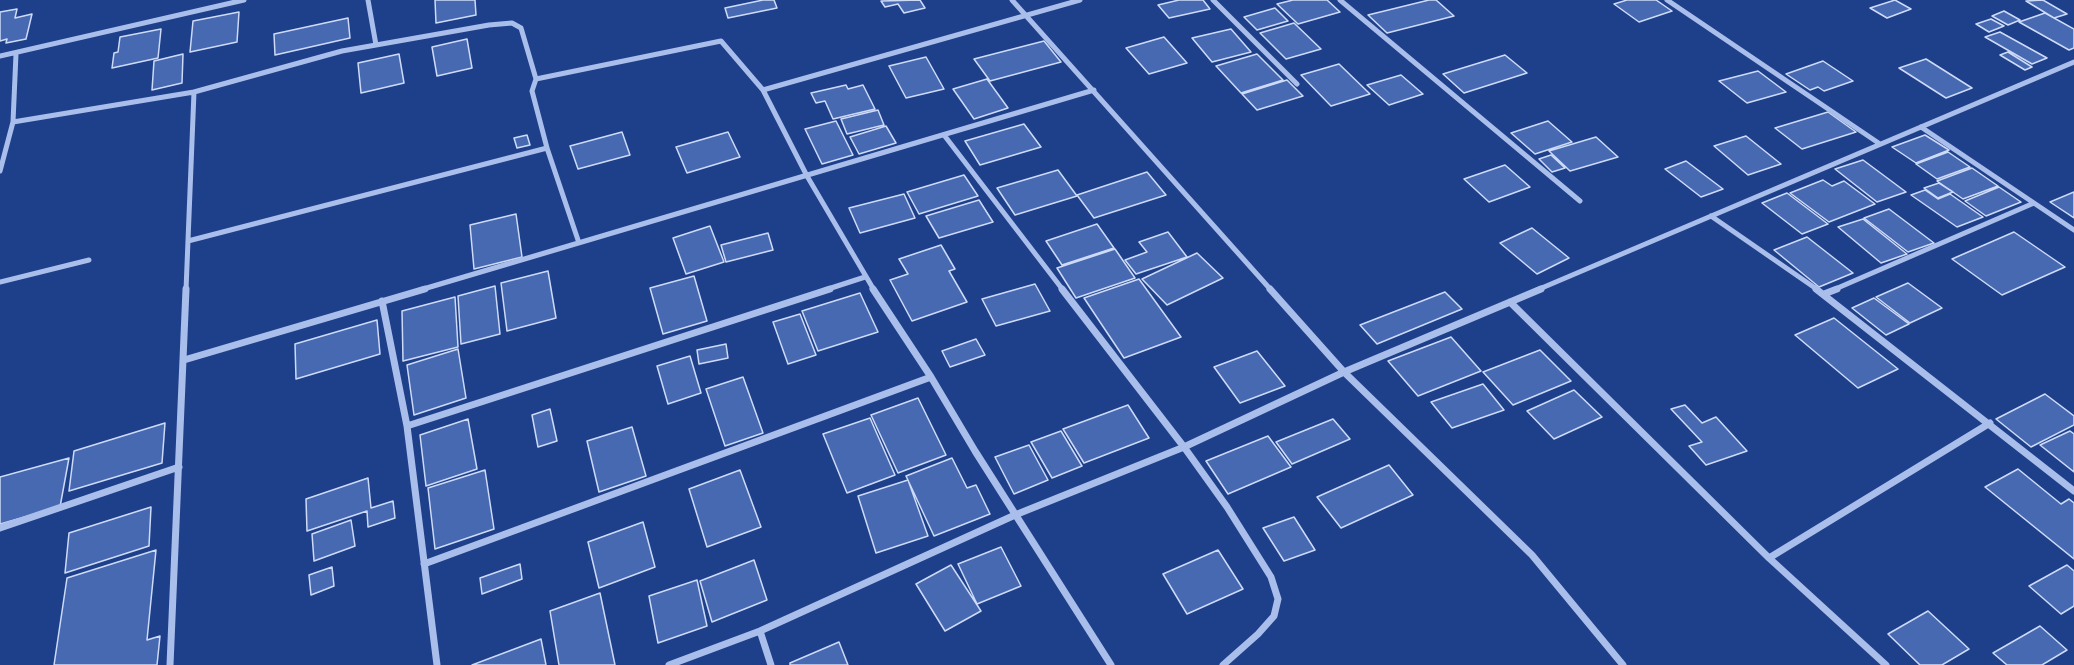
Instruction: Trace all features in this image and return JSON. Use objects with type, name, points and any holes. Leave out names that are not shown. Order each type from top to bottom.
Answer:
[{"type":"street","points":[[0,56],[244,0]]},
{"type":"street","points":[[368,0],[376,45]]},
{"type":"street","points":[[1012,0],[1344,372],[1532,555],[1623,665]]},
{"type":"street","points":[[763,90],[1080,0]]},
{"type":"street","points":[[1213,0],[1297,84]]},
{"type":"street","points":[[1340,0],[1580,201]]},
{"type":"street","points":[[1667,0],[1880,144]]},
{"type":"street","points":[[14,122],[194,92],[342,51],[430,34],[512,23],[521,28],[536,80],[532,91],[547,148],[579,243]]},
{"type":"street","points":[[536,80],[721,41],[763,90],[807,176],[865,277],[931,377],[1015,515],[1111,665]]},
{"type":"street","points":[[0,171],[14,122],[16,54]]},
{"type":"street","points":[[669,665],[760,631],[1015,515],[1184,447],[1344,372],[2074,62]]},
{"type":"street","points":[[184,360],[1094,90]]},
{"type":"street","points":[[170,665],[194,92]]},
{"type":"street","points":[[1921,127],[2074,230]]},
{"type":"street","points":[[944,135],[1184,447],[1233,517],[1271,578],[1278,599],[1274,616],[1258,634],[1223,665]]},
{"type":"street","points":[[188,242],[547,148]]},
{"type":"street","points":[[1824,294],[2034,203]]},
{"type":"street","points":[[1711,216],[1824,294],[2074,491]]},
{"type":"street","points":[[0,282],[89,260]]},
{"type":"street","points":[[407,426],[865,277]]},
{"type":"street","points":[[382,301],[407,426],[437,665]]},
{"type":"street","points":[[1510,302],[1769,558],[1886,665]]},
{"type":"street","points":[[424,564],[931,377]]},
{"type":"street","points":[[1769,558],[1990,423]]},
{"type":"street","points":[[0,528],[179,466]]},
{"type":"street","points":[[760,631],[771,665]]},
{"type":"building","points":[[435,0],[475,0],[476,15],[436,23]]},
{"type":"building","points":[[774,0],[777,8],[728,18],[725,8]]},
{"type":"building","points":[[920,0],[925,8],[904,13],[898,4],[885,7],[881,1]]},
{"type":"building","points":[[1179,0],[1203,0],[1210,9],[1169,18],[1158,5]]},
{"type":"building","points":[[1293,0],[1327,0],[1340,12],[1298,24],[1277,4]]},
{"type":"building","points":[[1436,0],[1454,16],[1387,33],[1368,15]]},
{"type":"building","points":[[1627,0],[1656,0],[1672,11],[1639,22],[1614,4]]},
{"type":"building","points":[[1895,0],[1911,9],[1887,18],[1870,8]]},
{"type":"building","points":[[2043,0],[2067,14],[2054,18],[2026,1]]},
{"type":"building","points":[[1275,8],[1288,21],[1257,30],[1244,17]]},
{"type":"building","points":[[17,9],[15,18],[32,14],[26,39],[6,43],[7,39],[0,41],[0,12]]},
{"type":"building","points":[[2004,11],[2020,20],[2008,25],[1992,16]]},
{"type":"building","points":[[239,12],[237,42],[190,52],[193,21]]},
{"type":"building","points":[[2045,13],[2074,29],[2074,48],[2069,50],[2019,22]]},
{"type":"building","points":[[348,18],[350,38],[275,55],[274,34]]},
{"type":"building","points":[[1991,19],[2004,26],[1989,32],[1976,24]]},
{"type":"building","points":[[1294,23],[1321,49],[1286,59],[1260,33]]},
{"type":"building","points":[[161,29],[158,58],[112,68],[114,53],[118,52],[120,37]]},
{"type":"building","points":[[1231,29],[1251,52],[1212,62],[1192,38]]},
{"type":"building","points":[[2000,32],[2047,58],[2032,64],[1985,37]]},
{"type":"building","points":[[1164,37],[1187,63],[1149,74],[1126,48]]},
{"type":"building","points":[[467,39],[472,68],[437,76],[432,47]]},
{"type":"building","points":[[1044,41],[1061,62],[990,81],[974,59]]},
{"type":"building","points":[[2008,52],[2032,67],[2025,70],[2000,55]]},
{"type":"building","points":[[183,54],[182,83],[152,90],[154,61]]},
{"type":"building","points":[[399,54],[404,83],[361,93],[358,63]]},
{"type":"building","points":[[1257,54],[1283,80],[1241,93],[1216,66]]},
{"type":"building","points":[[1505,55],[1527,73],[1464,93],[1443,74]]},
{"type":"building","points":[[926,57],[944,89],[906,98],[889,66]]},
{"type":"building","points":[[1926,59],[1972,88],[1946,98],[1899,68]]},
{"type":"building","points":[[1823,61],[1853,81],[1824,91],[1818,87],[1810,90],[1786,74]]},
{"type":"building","points":[[1339,64],[1370,94],[1331,106],[1301,75]]},
{"type":"building","points":[[1758,71],[1786,92],[1747,103],[1719,81]]},
{"type":"building","points":[[1401,75],[1423,94],[1389,105],[1367,85]]},
{"type":"building","points":[[987,79],[1008,108],[974,119],[953,89]]},
{"type":"building","points":[[1287,80],[1303,96],[1257,110],[1242,94]]},
{"type":"building","points":[[846,85],[848,89],[863,85],[875,109],[833,119],[825,101],[816,103],[811,93]]},
{"type":"building","points":[[878,110],[884,125],[847,134],[841,119]]},
{"type":"building","points":[[1828,112],[1856,132],[1802,149],[1775,128]]},
{"type":"building","points":[[836,121],[853,155],[822,164],[805,129]]},
{"type":"building","points":[[1548,121],[1572,142],[1535,154],[1511,133]]},
{"type":"building","points":[[1024,124],[1041,147],[980,165],[965,141]]},
{"type":"building","points":[[886,126],[896,143],[859,154],[850,137]]},
{"type":"building","points":[[622,132],[630,155],[578,169],[570,146]]},
{"type":"building","points":[[728,132],[740,157],[687,173],[676,147]]},
{"type":"building","points":[[527,135],[530,145],[517,148],[514,138]]},
{"type":"building","points":[[1925,135],[1949,150],[1916,163],[1892,147]]},
{"type":"building","points":[[1746,136],[1781,164],[1748,175],[1714,146]]},
{"type":"building","points":[[1596,137],[1618,157],[1570,171],[1549,151]]},
{"type":"building","points":[[1948,152],[1970,167],[1937,179],[1916,164]]},
{"type":"building","points":[[1551,155],[1565,168],[1552,172],[1539,159]]},
{"type":"building","points":[[1863,160],[1906,192],[1877,202],[1835,169]]},
{"type":"building","points":[[1686,161],[1723,189],[1701,197],[1665,169]]},
{"type":"building","points":[[1505,165],[1530,187],[1489,202],[1464,179]]},
{"type":"building","points":[[1972,168],[1998,186],[1963,199],[1937,181]]},
{"type":"building","points":[[1058,170],[1077,196],[1015,215],[997,188]]},
{"type":"building","points":[[1147,172],[1166,195],[1094,218],[1077,195]]},
{"type":"building","points":[[964,175],[978,196],[919,214],[907,192]]},
{"type":"building","points":[[1823,180],[1832,186],[1844,181],[1875,204],[1829,222],[1790,193]]},
{"type":"building","points":[[1939,183],[1953,192],[1938,198],[1924,188]]},
{"type":"building","points":[[1999,187],[2021,202],[1986,216],[1965,201]]},
{"type":"building","points":[[1925,190],[1938,199],[1950,194],[1983,217],[1957,227],[1911,195]]},
{"type":"building","points":[[2074,192],[2074,218],[2050,202]]},
{"type":"building","points":[[1787,193],[1828,224],[1802,234],[1762,203]]},
{"type":"building","points":[[904,194],[915,218],[860,233],[849,208]]},
{"type":"building","points":[[979,200],[993,222],[939,238],[926,216]]},
{"type":"building","points":[[1889,209],[1934,243],[1908,252],[1864,218]]},
{"type":"building","points":[[516,214],[522,257],[474,269],[470,225]]},
{"type":"building","points":[[1863,219],[1907,254],[1881,263],[1838,227]]},
{"type":"building","points":[[1097,224],[1114,248],[1062,265],[1046,241]]},
{"type":"building","points":[[710,226],[724,262],[686,274],[673,238]]},
{"type":"building","points":[[1532,228],[1569,258],[1537,274],[1500,243]]},
{"type":"building","points":[[1168,232],[1187,257],[1136,274],[1125,260],[1147,252],[1139,242]]},
{"type":"building","points":[[2014,232],[2065,267],[2002,295],[1952,259]]},
{"type":"building","points":[[768,233],[773,250],[726,262],[721,245]]},
{"type":"building","points":[[1807,237],[1853,273],[1819,287],[1774,250]]},
{"type":"building","points":[[941,245],[955,269],[949,271],[967,302],[912,321],[890,280],[908,274],[899,259]]},
{"type":"building","points":[[1115,249],[1135,278],[1076,298],[1057,268]]},
{"type":"building","points":[[1197,253],[1223,278],[1167,305],[1142,279]]},
{"type":"building","points":[[548,271],[556,318],[507,331],[501,283]]},
{"type":"building","points":[[694,276],[707,321],[663,334],[650,288]]},
{"type":"building","points":[[1139,279],[1181,337],[1124,358],[1084,298]]},
{"type":"building","points":[[1908,283],[1942,308],[1910,323],[1876,297]]},
{"type":"building","points":[[1035,284],[1050,311],[996,326],[982,299]]},
{"type":"building","points":[[495,286],[500,334],[461,344],[458,296]]},
{"type":"building","points":[[1445,292],[1462,309],[1377,344],[1360,325]]},
{"type":"building","points":[[860,293],[878,332],[818,351],[802,311]]},
{"type":"building","points":[[455,297],[458,347],[403,361],[402,311]]},
{"type":"building","points":[[1874,298],[1909,324],[1886,335],[1852,308]]},
{"type":"building","points":[[800,314],[816,355],[788,364],[773,322]]},
{"type":"building","points":[[1834,318],[1898,369],[1858,388],[1795,335]]},
{"type":"building","points":[[377,320],[380,354],[296,379],[295,344]]},
{"type":"building","points":[[1451,337],[1481,371],[1418,396],[1388,361]]},
{"type":"building","points":[[976,339],[985,355],[950,367],[942,351]]},
{"type":"building","points":[[726,344],[728,358],[699,364],[697,350]]},
{"type":"building","points":[[458,349],[466,398],[414,415],[407,365]]},
{"type":"building","points":[[1540,350],[1571,381],[1513,405],[1483,372]]},
{"type":"building","points":[[1257,351],[1285,386],[1240,403],[1214,367]]},
{"type":"building","points":[[690,356],[701,393],[668,404],[657,366]]},
{"type":"building","points":[[743,377],[763,433],[725,446],[706,389]]},
{"type":"building","points":[[1483,384],[1504,410],[1452,428],[1431,402]]},
{"type":"building","points":[[1574,390],[1602,417],[1554,439],[1527,411]]},
{"type":"building","points":[[2045,394],[2074,416],[2074,425],[2031,447],[1996,419]]},
{"type":"building","points":[[918,398],[946,455],[898,473],[871,415]]},
{"type":"building","points":[[1128,405],[1149,438],[1084,463],[1063,429]]},
{"type":"building","points":[[1685,405],[1702,423],[1716,417],[1747,451],[1706,465],[1689,446],[1702,442],[1671,409]]},
{"type":"building","points":[[550,409],[557,441],[538,447],[532,415]]},
{"type":"building","points":[[870,418],[895,475],[847,493],[823,434]]},
{"type":"building","points":[[468,419],[477,469],[426,486],[420,435]]},
{"type":"building","points":[[1333,419],[1350,439],[1292,464],[1276,442]]},
{"type":"building","points":[[165,423],[162,463],[69,491],[74,451]]},
{"type":"building","points":[[632,427],[646,476],[599,492],[587,441]]},
{"type":"building","points":[[1061,431],[1082,466],[1052,478],[1031,442]]},
{"type":"building","points":[[2070,431],[2074,434],[2074,472],[2040,445]]},
{"type":"building","points":[[1268,436],[1291,467],[1228,494],[1206,461]]},
{"type":"building","points":[[1029,445],[1048,480],[1014,494],[995,457]]},
{"type":"building","points":[[69,458],[60,507],[0,524],[0,477]]},
{"type":"building","points":[[952,458],[967,488],[976,485],[990,514],[934,536],[906,476]]},
{"type":"building","points":[[1389,465],[1413,495],[1341,528],[1317,497]]},
{"type":"building","points":[[2018,469],[2061,504],[2069,499],[2074,503],[2074,559],[1985,487]]},
{"type":"building","points":[[485,470],[494,529],[435,549],[428,488]]},
{"type":"building","points":[[740,470],[761,527],[707,547],[689,489]]},
{"type":"building","points":[[368,478],[371,508],[393,501],[395,518],[368,527],[367,511],[307,531],[306,499]]},
{"type":"building","points":[[908,480],[928,536],[876,553],[858,496]]},
{"type":"building","points":[[151,507],[149,546],[65,573],[69,533]]},
{"type":"building","points":[[1294,517],[1315,550],[1284,561],[1263,528]]},
{"type":"building","points":[[351,520],[355,546],[314,561],[312,534]]},
{"type":"building","points":[[643,522],[655,567],[599,588],[588,542]]},
{"type":"building","points":[[1001,547],[1021,586],[977,604],[958,564]]},
{"type":"building","points":[[156,550],[147,640],[160,636],[157,665],[54,665],[67,578]]},
{"type":"building","points":[[1218,550],[1243,589],[1187,614],[1163,574]]},
{"type":"building","points":[[754,560],[767,600],[712,622],[700,581]]},
{"type":"building","points":[[520,564],[522,579],[482,594],[480,578]]},
{"type":"building","points":[[951,565],[981,611],[945,631],[916,584]]},
{"type":"building","points":[[2067,565],[2074,571],[2074,606],[2061,614],[2029,586]]},
{"type":"building","points":[[332,567],[334,586],[311,595],[309,575]]},
{"type":"building","points":[[697,580],[707,626],[658,643],[649,596]]},
{"type":"building","points":[[600,593],[615,665],[559,665],[550,611]]},
{"type":"building","points":[[1928,611],[1969,649],[1942,665],[1920,665],[1888,634]]},
{"type":"building","points":[[2040,626],[2067,650],[2042,665],[2007,665],[1993,653]]},
{"type":"building","points":[[541,639],[546,665],[472,665]]},
{"type":"building","points":[[839,642],[848,665],[790,665],[790,663]]}]
